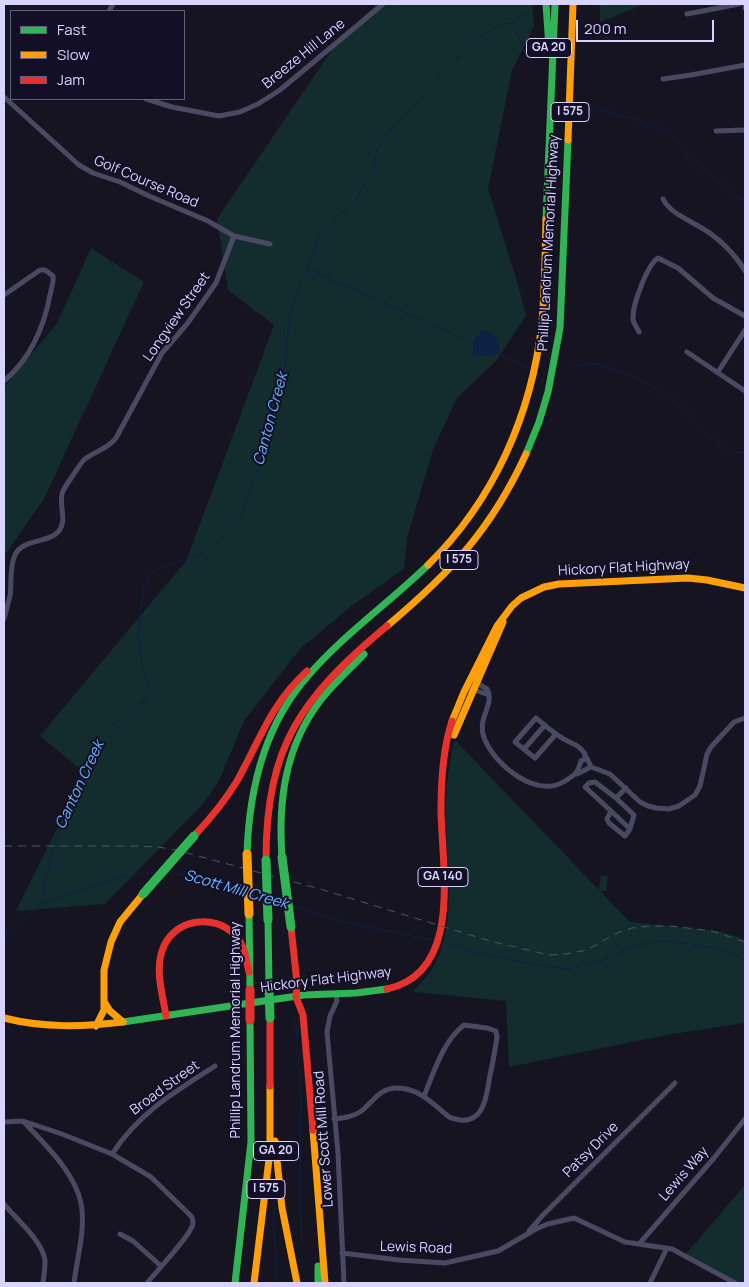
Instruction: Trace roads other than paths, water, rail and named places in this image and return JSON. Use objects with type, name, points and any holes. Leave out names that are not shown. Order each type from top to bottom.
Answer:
[{"type":"main road","name":"GA 20","points":[[546,4],[552,93]]},
{"type":"main road","name":"Phillip Landrum Memorial Highway","points":[[235,1283],[251,1142],[247,854],[251,795],[263,751],[272,730],[298,688],[338,646],[426,568],[454,538],[496,475],[516,434],[535,370],[542,321],[555,4]]},
{"type":"main road","name":"Phillip Landrum Memorial Highway","points":[[254,1283],[270,1151],[270,1018],[266,860],[267,818],[271,786],[281,754],[297,721],[311,699],[334,674],[440,580],[460,558],[494,515],[511,487],[528,452],[554,372],[560,328],[573,7]]},
{"type":"main road","name":"Hickory Flat Highway","points":[[4,1018],[48,1026],[96,1026],[296,997],[377,990],[401,985],[418,975],[432,957],[439,933],[443,904],[441,808],[443,771],[448,748],[471,684],[496,625],[509,608],[517,600],[534,590],[552,585],[688,578],[745,588]]},
{"type":"main road","points":[[325,1283],[309,1071],[303,1015],[296,997],[297,983],[279,825],[282,790],[292,752],[302,727],[327,692],[408,609]]},
{"type":"main road","points":[[96,1026],[104,1010],[104,970],[111,942],[123,918],[217,809],[236,782],[264,724],[286,692],[302,674],[338,646]]},
{"type":"main road","points":[[166,1016],[160,958],[168,939],[184,925],[196,921],[210,921],[227,928],[241,942],[249,972]]},
{"type":"main road","points":[[297,983],[313,995]]},
{"type":"main road","points":[[105,1002],[110,1012],[123,1022]]},
{"type":"main road","name":"GA 20","points":[[270,1094],[282,1208],[297,1283]]},
{"type":"main road","points":[[318,1283],[320,1228]]},
{"type":"street","name":"Breeze Hill Lane","points":[[149,100],[172,107],[219,116],[240,112],[258,104],[280,90],[383,4]]},
{"type":"street","points":[[687,14],[739,4]]},
{"type":"street","points":[[663,79],[745,65]]},
{"type":"street","name":"Golf Course Road","points":[[4,97],[88,170],[135,188],[149,196],[208,221],[234,236],[270,244]]},
{"type":"street","points":[[716,131],[745,130]]},
{"type":"street","points":[[663,199],[666,206],[719,241],[732,253],[745,271]]},
{"type":"street","name":"Longview Street","points":[[4,619],[10,596],[12,562],[17,552],[26,545],[49,538],[59,531],[64,514],[62,495],[66,487],[83,461],[108,446],[116,438],[136,405],[162,353],[187,324],[216,283],[234,236]]},
{"type":"street","points":[[639,332],[632,319],[635,304],[650,265],[658,258],[678,268],[713,298],[745,316]]},
{"type":"street","points":[[4,295],[40,270],[45,270],[53,276],[47,312],[38,336],[17,368],[4,381]]},
{"type":"street","points":[[718,372],[745,330]]},
{"type":"street","points":[[687,352],[745,391]]},
{"type":"street","points":[[471,684],[489,695],[490,700],[482,720],[482,734],[498,761],[509,772],[547,788],[560,785],[591,767],[610,774],[640,802],[656,808],[669,809],[679,806],[695,795],[700,786],[707,754],[711,747],[734,722],[745,718]]},
{"type":"street","points":[[556,734],[535,758],[515,742],[536,718],[556,734],[560,738],[573,742],[581,748],[591,767]]},
{"type":"street","points":[[524,749],[545,725]]},
{"type":"street","points":[[577,774],[581,761],[585,758]]},
{"type":"street","points":[[611,811],[607,818],[609,823],[625,836],[630,829],[634,815],[595,782],[589,783],[585,787],[611,811],[630,829]]},
{"type":"street","points":[[616,798],[626,788]]},
{"type":"street","name":"Lower Scott Mill Road","points":[[336,994],[336,1001],[330,1016],[327,1032],[338,1154],[344,1283]]},
{"type":"street","points":[[334,1119],[347,1118],[359,1112],[386,1089],[402,1088],[424,1096],[452,1119],[473,1119],[485,1103],[497,1038],[496,1031],[464,1025],[459,1028],[444,1049],[424,1096]]},
{"type":"street","name":"Broad Street","points":[[112,1154],[124,1136],[149,1111],[214,1066]]},
{"type":"street","name":"Patsy Drive","points":[[526,1235],[543,1215],[675,1083]]},
{"type":"street","name":"Lewis Way","points":[[639,1244],[714,1158],[745,1119]]},
{"type":"street","points":[[24,1121],[66,1171],[81,1202],[82,1215],[74,1283]]},
{"type":"street","points":[[4,1122],[24,1121],[112,1154],[152,1177],[191,1216],[194,1222],[185,1238],[147,1283]]},
{"type":"street","points":[[4,1204],[29,1231],[42,1250],[45,1260],[43,1283]]},
{"type":"street","name":"Lewis Road","points":[[342,1253],[445,1263],[498,1252],[548,1224],[574,1218],[625,1242],[672,1248],[735,1283]]},
{"type":"street","points":[[120,1234],[132,1241],[161,1266]]},
{"type":"street","points":[[650,1283],[667,1248]]},
{"type":"water","points":[[483,330],[495,338],[500,352],[489,356],[474,355],[474,341]]},
{"type":"waterway","name":"Canton Creek","points":[[54,843],[100,738],[112,725],[130,715],[145,697],[148,687],[142,664],[138,633],[144,587],[149,575],[160,568],[197,556],[216,543],[227,532],[243,510],[257,473],[285,369],[289,319],[298,290],[319,239],[334,218],[354,203],[374,167],[377,150],[388,133],[479,37],[502,24],[513,23],[534,4]]},
{"type":"waterway","points":[[513,24],[525,52],[535,60]]},
{"type":"waterway","points":[[589,104],[646,123],[669,133],[709,174],[745,201]]},
{"type":"waterway","points":[[308,269],[473,343]]},
{"type":"waterway","points":[[497,354],[529,368]]},
{"type":"waterway","points":[[571,367],[588,364],[598,365],[641,381],[676,402],[704,431],[724,447],[734,452],[745,453]]},
{"type":"waterway","name":"Canton Creek","points":[[41,903],[52,849]]},
{"type":"waterway","name":"Scott Mill Creek","points":[[4,934],[41,904],[112,879],[143,873],[155,873]]},
{"type":"waterway","name":"Scott Mill Creek","points":[[167,874],[185,874],[245,892]]},
{"type":"waterway","name":"Scott Mill Creek","points":[[251,894],[264,898]]},
{"type":"waterway","name":"Scott Mill Creek","points":[[270,900],[283,904]]},
{"type":"waterway","points":[[276,902],[283,916]]},
{"type":"waterway","name":"Scott Mill Creek","points":[[292,906],[344,922],[432,940]]},
{"type":"waterway","name":"Scott Mill Creek","points":[[445,942],[475,952],[543,966],[570,969],[602,960],[629,947],[659,941],[687,943],[725,950],[745,960]]},
{"type":"waterway","points":[[294,1019],[301,1101],[300,1192],[302,1245]]},
{"type":"waterway","points":[[274,1199],[277,1266],[275,1283]]},
{"type":"railway","points":[[4,846],[130,846],[176,850],[320,889],[490,941],[549,955],[587,950],[617,933],[632,928],[650,926],[671,926],[712,931],[745,942]]}]
